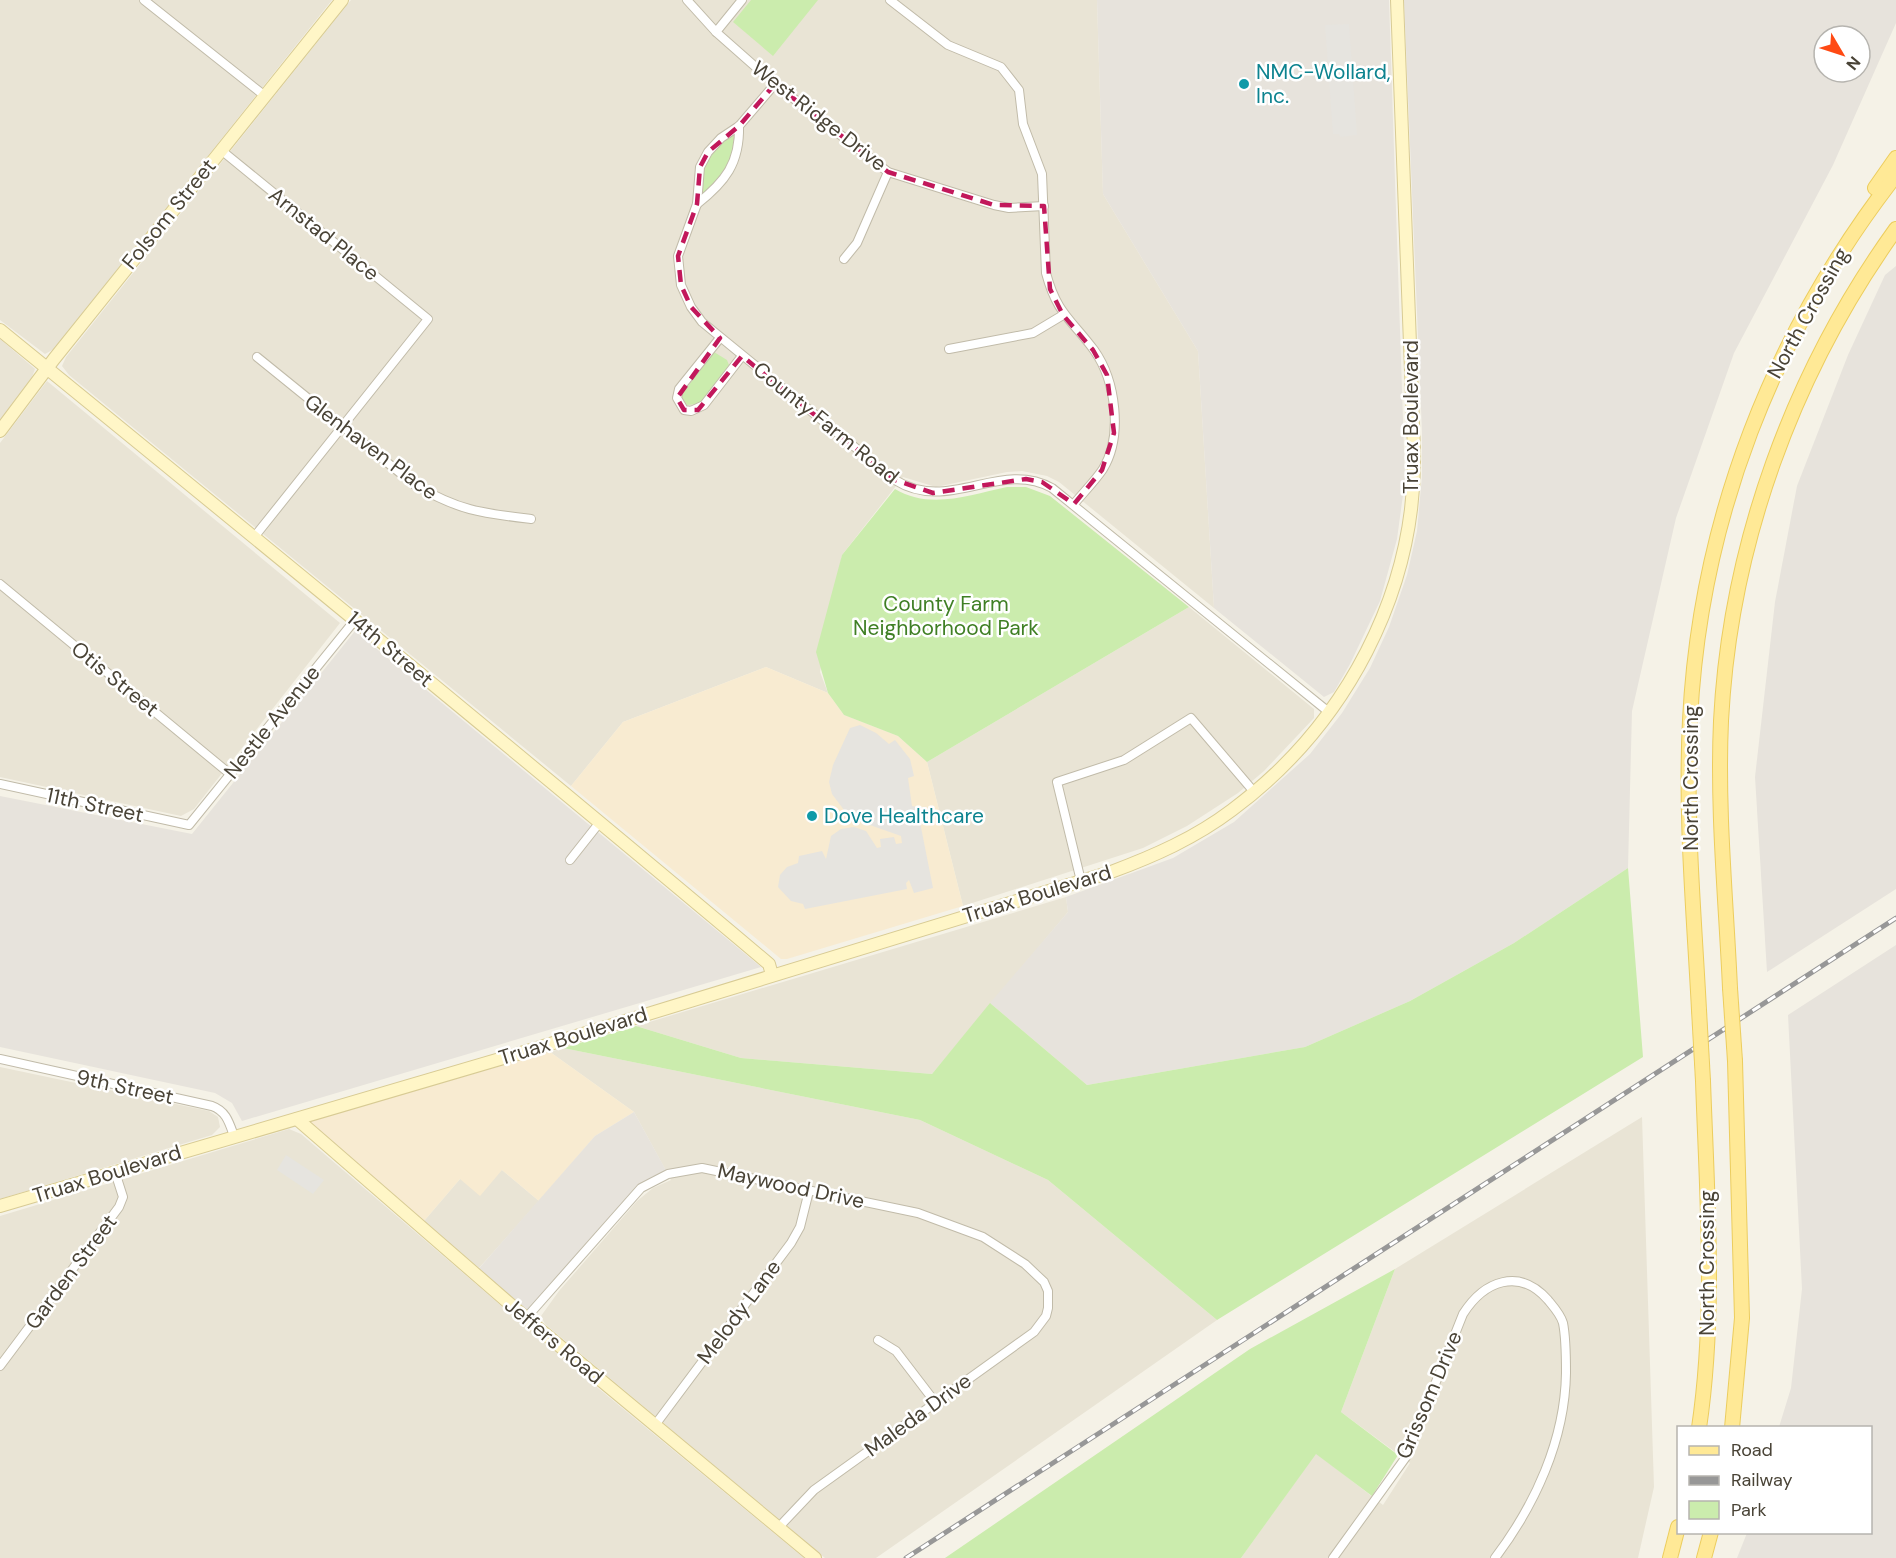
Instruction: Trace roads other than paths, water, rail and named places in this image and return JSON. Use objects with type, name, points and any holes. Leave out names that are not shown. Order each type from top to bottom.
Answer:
[{"type":"main road","name":"Folsom Street","points":[[0,431],[47,368],[342,0]]},
{"type":"main road","name":"Truax Boulevard","points":[[0,1206],[297,1119],[1081,881],[1167,849],[1204,829],[1255,793],[1293,758],[1330,713],[1373,640],[1388,606],[1406,544],[1415,478],[1397,0]]},
{"type":"main road","points":[[1847,242],[1861,207],[1896,158]]},
{"type":"main road","name":"North Crossing","points":[[1699,1426],[1705,1387],[1709,1307],[1703,1081],[1688,776],[1695,651],[1704,591],[1736,468],[1758,409],[1814,295],[1847,242],[1896,175]]},
{"type":"main road","name":"North Crossing","points":[[1732,1426],[1742,1318],[1734,1061],[1721,786],[1721,721],[1727,658],[1750,537],[1768,476],[1816,359],[1846,305],[1896,229]]},
{"type":"main road","points":[[1846,305],[1868,282],[1896,244]]},
{"type":"main road","name":"14th Street","points":[[0,330],[255,536],[600,822],[769,964],[772,975]]},
{"type":"main road","name":"Jeffers Road","points":[[297,1119],[526,1318],[815,1558]]},
{"type":"main road","points":[[1670,1558],[1677,1531]]},
{"type":"main road","points":[[1704,1558],[1711,1534]]},
{"type":"street","points":[[144,0],[264,96]]},
{"type":"street","name":"West Ridge Drive","points":[[687,0],[716,32],[775,84],[888,172],[994,205],[1009,208],[1044,206]]},
{"type":"street","points":[[716,32],[742,0]]},
{"type":"street","points":[[890,0],[948,45],[990,60],[1010,76],[1018,90],[1023,124],[1042,174],[1046,273],[1063,315],[1100,360],[1107,375],[1113,405],[1112,448],[1102,470],[1074,504]]},
{"type":"street","name":"County Farm Road","points":[[775,84],[739,126],[721,138],[704,160],[696,184],[697,204],[678,256],[681,285],[691,307],[720,338],[895,480],[911,489],[942,493],[1002,480],[1026,479],[1042,482],[1074,504],[1330,713]]},
{"type":"street","name":"County Farm Road","points":[[697,204],[726,178],[735,163],[740,144],[739,126]]},
{"type":"street","name":"Arnstad Place","points":[[221,150],[428,319],[342,427]]},
{"type":"street","points":[[844,259],[856,243],[888,172]]},
{"type":"street","points":[[949,349],[1033,333],[1063,315]]},
{"type":"street","points":[[720,338],[679,389],[677,398],[684,410],[698,410],[742,356]]},
{"type":"street","name":"Glenhaven Place","points":[[257,357],[415,485],[442,501],[473,512],[531,519]]},
{"type":"street","points":[[255,536],[342,427]]},
{"type":"street","name":"Otis Street","points":[[0,584],[230,774]]},
{"type":"street","name":"Nestle Avenue","points":[[189,825],[354,620]]},
{"type":"street","points":[[1081,881],[1057,782],[1124,760],[1191,718],[1255,793]]},
{"type":"street","name":"11th Street","points":[[0,784],[189,825]]},
{"type":"street","points":[[570,860],[600,822]]},
{"type":"street","name":"9th Street","points":[[0,1059],[212,1106],[220,1109],[226,1116],[234,1136]]},
{"type":"street","name":"Maywood Drive","points":[[526,1318],[629,1200],[653,1180],[668,1174],[702,1168],[918,1213],[963,1228],[1025,1264],[1044,1282],[1049,1299]]},
{"type":"street","name":"Garden Street","points":[[0,1366],[119,1207],[123,1197],[116,1172]]},
{"type":"street","name":"Melody Lane","points":[[655,1425],[791,1243],[800,1227],[809,1191]]},
{"type":"street","name":"Grissom Drive","points":[[1333,1558],[1406,1457],[1463,1314],[1474,1296],[1490,1286],[1516,1280],[1539,1289],[1562,1322],[1566,1372],[1564,1405],[1553,1451],[1543,1475],[1530,1503],[1495,1558]]},
{"type":"street","name":"Maleda Drive","points":[[778,1528],[814,1490],[1034,1332],[1046,1317],[1049,1299]]},
{"type":"street","points":[[878,1340],[896,1350],[935,1402]]},
{"type":"railway","points":[[906,1558],[1896,918]]},
{"type":"place","name":"NMC-Wollard, Inc.","points":[[1244,84]]},
{"type":"place","name":"Dove Healthcare","points":[[812,816]]},
{"type":"park label","name":"County Farm Neighborhood Park","points":[[946,616]]}]
